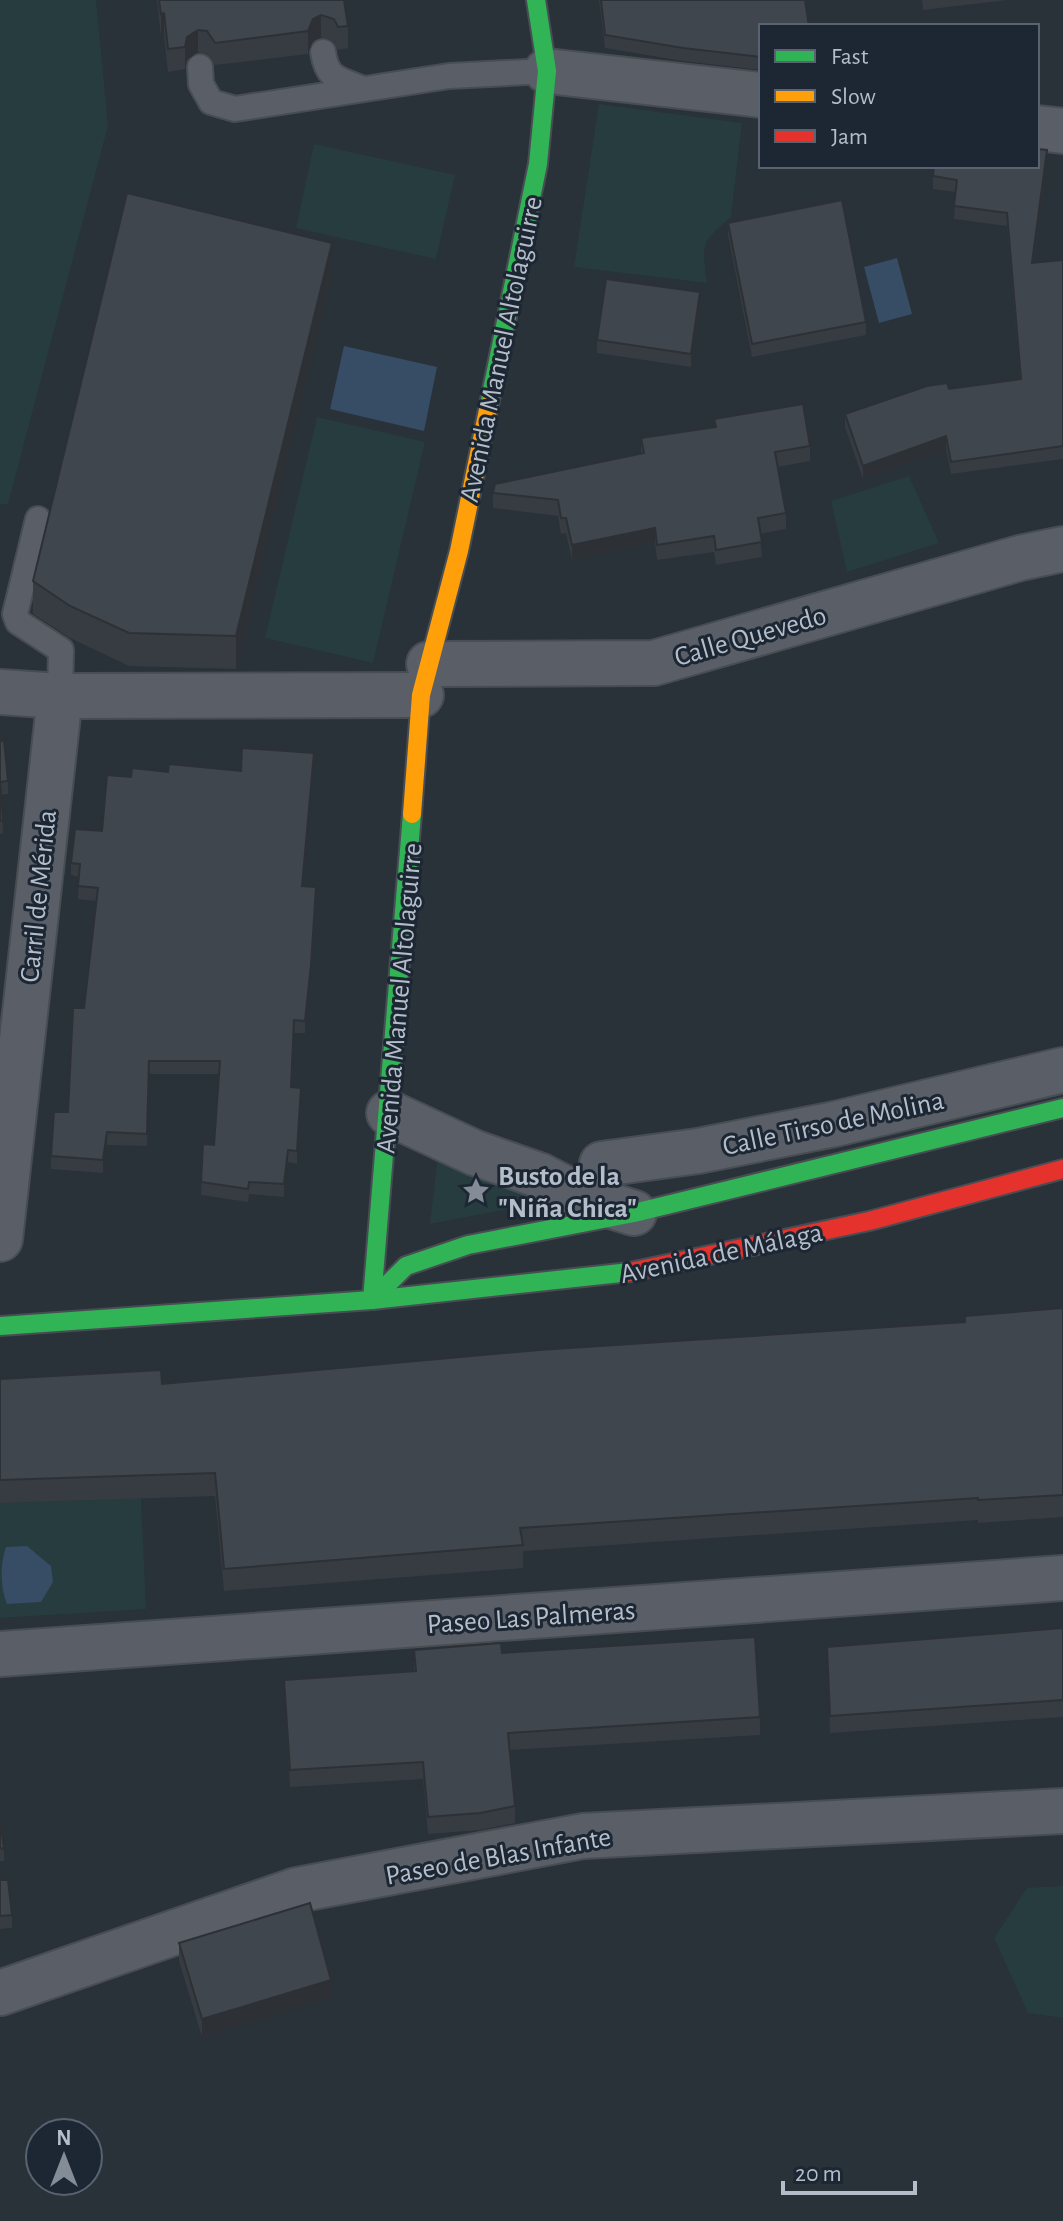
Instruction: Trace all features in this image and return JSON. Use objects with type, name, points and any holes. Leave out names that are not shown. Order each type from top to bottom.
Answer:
[{"type":"main road","name":"Avenida Manuel Altolaguirre","points":[[372,1300],[425,679],[459,551],[538,164],[547,71],[536,0]]},
{"type":"main road","name":"Avenida de Málaga","points":[[372,1300],[406,1266],[468,1245],[634,1213],[1063,1108]]},
{"type":"main road","name":"Avenida de Málaga","points":[[0,1326],[372,1300],[614,1275],[869,1221],[1063,1169]]},
{"type":"street","points":[[547,71],[759,95]]},
{"type":"street","points":[[1039,128],[1063,131]]},
{"type":"street","name":"Calle Quevedo","points":[[425,679],[654,663],[1020,558],[1063,549]]},
{"type":"street","points":[[0,692],[60,696],[425,679]]},
{"type":"street","name":"Carril de Mérida","points":[[0,1239],[60,696]]},
{"type":"street","name":"Calle Tirso de Molina","points":[[602,1164],[698,1151],[835,1124],[1063,1070]]},
{"type":"street","name":"Avenida de Málaga","points":[[389,1113],[475,1153],[541,1176],[580,1196],[634,1213]]},
{"type":"street","name":"Paseo Las Palmeras","points":[[0,1654],[1063,1578]]},
{"type":"street","name":"Paseo de Blas Infante","points":[[0,1993],[297,1890],[583,1836],[1063,1811]]},
{"type":"lane","points":[[323,52],[325,67],[334,78],[363,89]]},
{"type":"lane","points":[[200,67],[201,84],[211,102],[235,109],[449,76],[547,71]]},
{"type":"lane","points":[[38,519],[15,614],[18,622],[61,650],[60,696]]},
{"type":"green space","points":[[0,0],[96,0],[108,126],[8,504],[0,504]]},
{"type":"green space","points":[[599,104],[742,123],[731,217],[708,239],[704,251],[707,283],[574,267]]},
{"type":"green space","points":[[314,144],[455,175],[436,259],[296,228]]},
{"type":"green space","points":[[317,417],[425,442],[373,663],[265,638]]},
{"type":"green space","points":[[909,476],[939,543],[847,572],[831,501]]},
{"type":"green space","points":[[438,1155],[551,1201],[430,1224]]},
{"type":"green space","points":[[141,1498],[146,1609],[0,1618],[0,1503]]},
{"type":"green space","points":[[1063,1886],[1063,2018],[1028,2013],[994,1938],[1027,1888]]},
{"type":"water","points":[[897,258],[912,314],[879,323],[864,267]]},
{"type":"water","points":[[344,346],[437,367],[424,431],[330,409]]},
{"type":"water","points":[[27,1546],[51,1566],[53,1582],[41,1602],[7,1604],[2,1576],[6,1547]]},
{"type":"building","points":[[159,0],[344,0],[348,26],[338,27],[334,19],[321,15],[313,19],[308,31],[215,43],[207,31],[198,30],[187,37],[185,47],[168,49],[164,13],[161,14]]},
{"type":"building","points":[[601,0],[805,0],[809,24],[759,24],[759,57],[605,35]]},
{"type":"building","points":[[1039,149],[1047,150],[1032,263],[1063,260],[1063,446],[951,462],[946,436],[863,466],[845,414],[927,386],[947,383],[949,389],[1021,379],[1007,213],[954,206],[957,180],[933,176],[934,168],[1039,168]]},
{"type":"building","points":[[127,193],[332,243],[236,636],[129,633],[70,606],[33,581]]},
{"type":"building","points":[[842,200],[866,322],[752,344],[728,223]]},
{"type":"building","points":[[606,279],[700,292],[691,354],[597,340]]},
{"type":"building","points":[[803,404],[810,446],[775,452],[786,513],[758,518],[762,542],[716,550],[714,536],[657,545],[655,528],[572,545],[566,518],[561,518],[558,500],[493,493],[495,484],[644,453],[641,438],[716,427],[714,419]]},
{"type":"building","points":[[0,741],[4,741],[8,781],[0,782]]},
{"type":"building","points":[[242,748],[314,753],[302,886],[316,887],[311,965],[305,1021],[294,1020],[291,1087],[301,1088],[297,1151],[288,1150],[284,1184],[249,1182],[248,1189],[201,1182],[203,1144],[214,1145],[220,1061],[149,1061],[147,1134],[107,1132],[103,1160],[51,1156],[54,1112],[68,1112],[73,1008],[84,1008],[98,888],[78,886],[80,864],[71,863],[75,829],[102,831],[107,775],[131,777],[132,768],[168,772],[169,764],[241,771]]},
{"type":"building","points":[[0,782],[3,820],[0,821]]},
{"type":"building","points":[[1063,1308],[1063,1495],[520,1528],[523,1545],[224,1569],[215,1473],[0,1480],[0,1379],[161,1370],[162,1384],[539,1350],[965,1322],[965,1316]]},
{"type":"building","points":[[1063,1628],[1063,1700],[830,1716],[827,1647]]},
{"type":"building","points":[[755,1637],[760,1717],[508,1733],[515,1806],[480,1813],[428,1817],[423,1762],[290,1770],[284,1680],[416,1671],[414,1650],[501,1643],[502,1653]]},
{"type":"building","points":[[0,1820],[4,1849],[0,1848]]},
{"type":"building","points":[[0,1880],[8,1880],[12,1915],[0,1916]]},
{"type":"building","points":[[310,1903],[331,1980],[202,2019],[179,1943]]},
{"type":"traffic: fast","points":[[489,405],[538,164],[547,71],[536,0]]},
{"type":"traffic: fast","points":[[372,1300],[412,814]]},
{"type":"traffic: fast","points":[[372,1300],[406,1266],[468,1245],[634,1213],[1063,1108]]},
{"type":"traffic: fast","points":[[0,1326],[372,1300],[630,1272]]},
{"type":"traffic: slow","points":[[412,814],[421,695],[459,551],[489,405]]},
{"type":"traffic: jam","points":[[630,1272],[869,1221],[1063,1169]]},
{"type":"place","name":"Busto de la \"Niña Chica\"","points":[[476,1191]]}]
